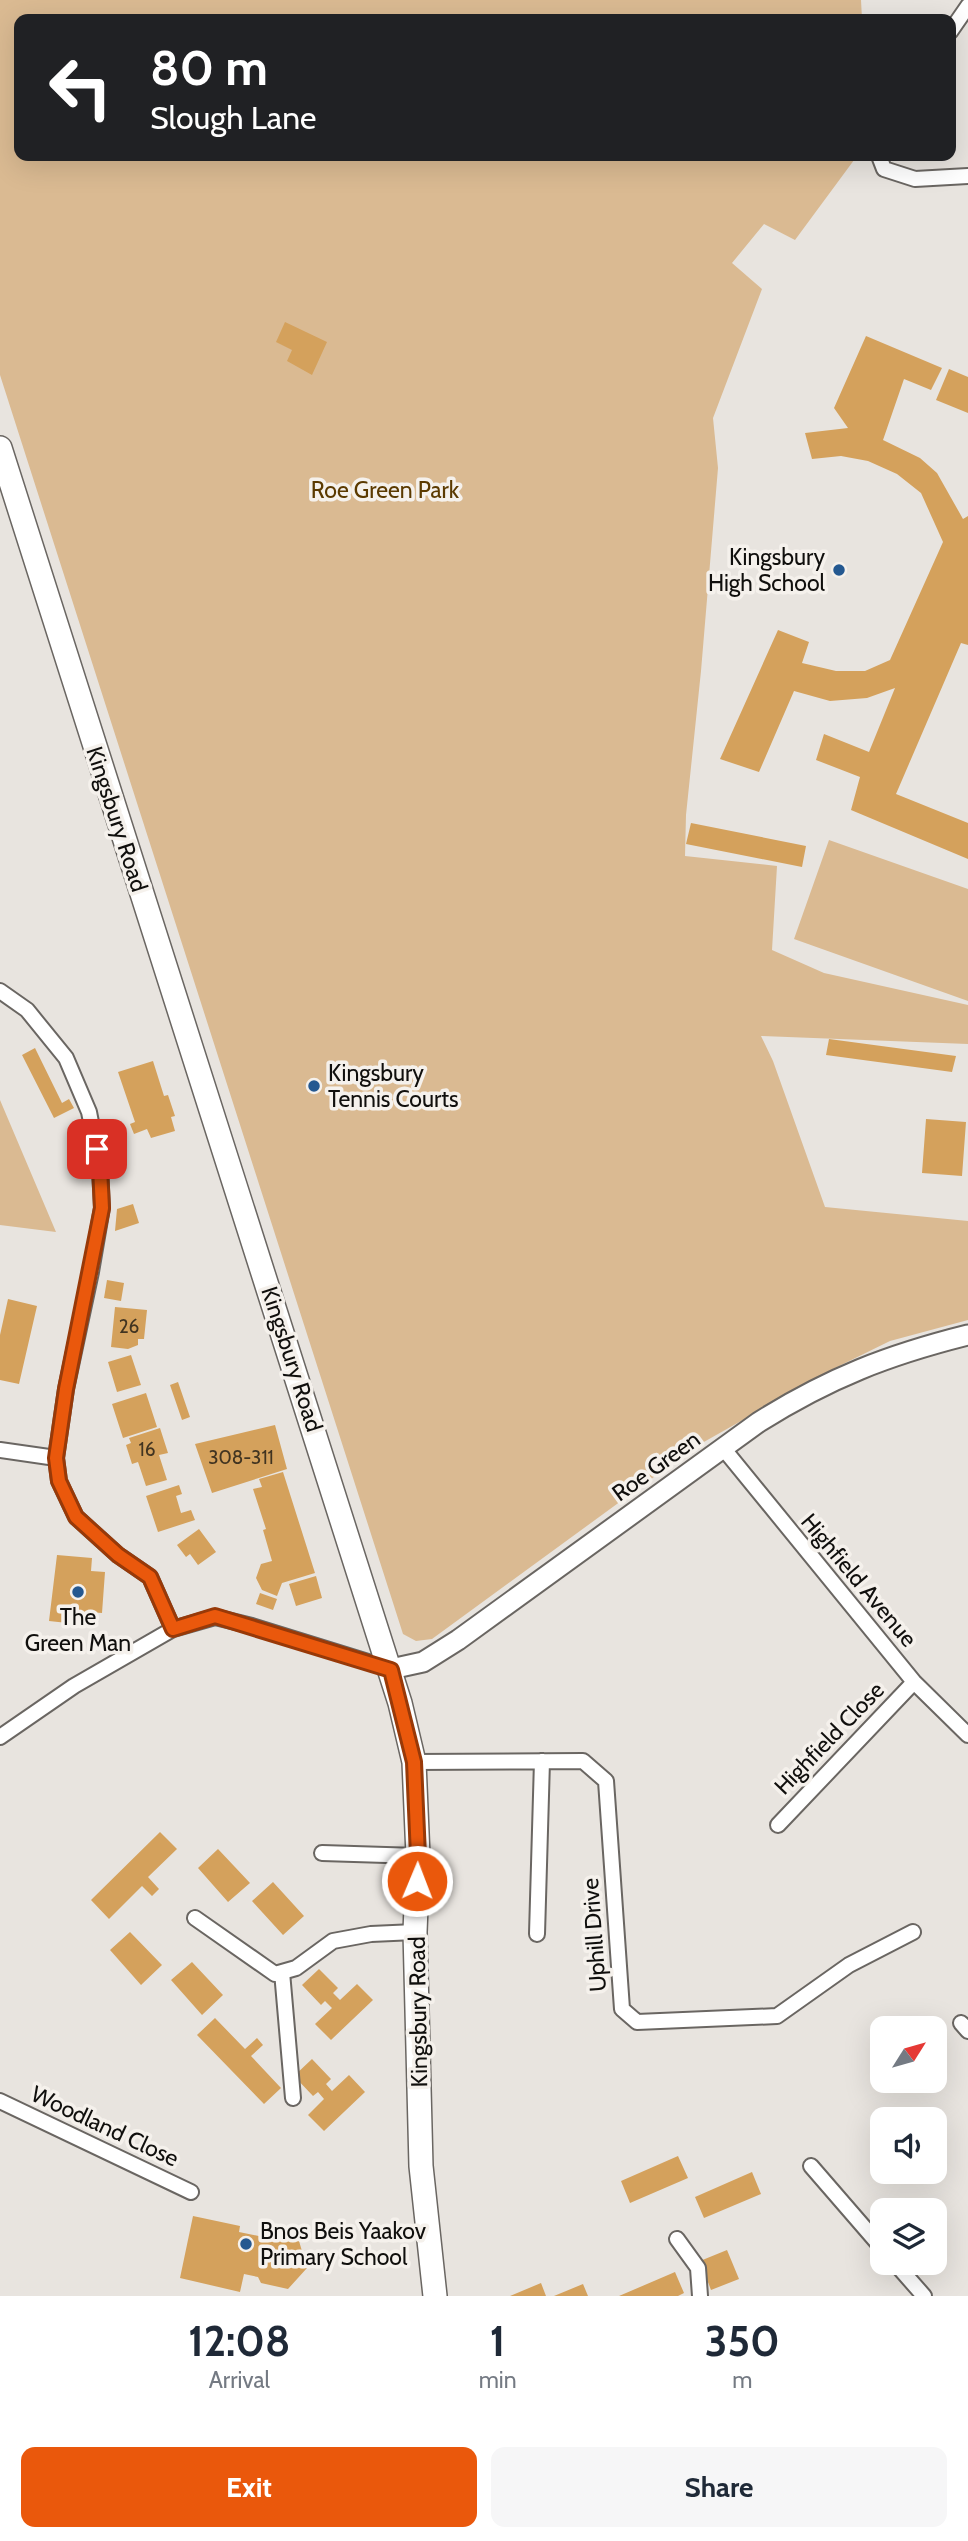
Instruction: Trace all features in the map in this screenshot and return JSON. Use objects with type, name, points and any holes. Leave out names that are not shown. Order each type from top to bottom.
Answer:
[{"type":"main road","name":"Kingsbury Road","points":[[0,448],[205,1096],[286,1338],[391,1670],[414,1762],[418,1856],[415,1932],[421,2166],[435,2296]]},
{"type":"street","points":[[956,24],[968,6]]},
{"type":"street","points":[[881,162],[915,179],[968,176]]},
{"type":"street","points":[[0,991],[27,1010],[66,1058],[89,1112],[100,1168],[102,1208],[66,1389],[56,1458],[59,1481],[76,1517],[118,1555],[150,1577],[173,1629]]},
{"type":"street","name":"Roe Green","points":[[391,1670],[423,1662],[458,1640],[792,1401],[838,1377],[922,1346],[968,1335]]},
{"type":"street","name":"Highfield Avenue","points":[[723,1448],[914,1682],[968,1735]]},
{"type":"street","points":[[0,1450],[56,1458]]},
{"type":"street","points":[[0,1737],[74,1686],[173,1629],[215,1616],[391,1670]]},
{"type":"street","name":"Highfield Close","points":[[778,1825],[914,1682]]},
{"type":"street","name":"Uphill Drive","points":[[414,1762],[583,1761],[606,1781],[622,2009],[636,2022],[777,2016],[849,1965],[913,1932]]},
{"type":"street","points":[[537,1934],[542,1762]]},
{"type":"street","points":[[322,1853],[418,1856]]},
{"type":"street","points":[[195,1918],[275,1974],[296,1968],[333,1941],[371,1934],[415,1932]]},
{"type":"street","points":[[282,1972],[293,2098]]},
{"type":"street","name":"Woodland Close","points":[[0,2101],[191,2192]]},
{"type":"street","points":[[811,2166],[870,2234]]},
{"type":"street","points":[[677,2239],[698,2268],[700,2296]]},
{"type":"street","points":[[906,2275],[924,2296]]},
{"type":"green space","name":"Roe Green Park","points":[[0,0],[861,0],[862,14],[14,14],[14,161],[853,161],[795,240],[764,224],[732,263],[762,289],[713,418],[718,468],[686,815],[685,856],[777,866],[772,950],[824,973],[968,1005],[968,1044],[761,1036],[773,1061],[825,1207],[968,1221],[968,1320],[890,1341],[835,1368],[695,1447],[432,1639],[416,1641],[403,1634],[0,375]]},
{"type":"green space","points":[[829,840],[968,889],[968,1001],[794,939]]},
{"type":"green space","points":[[0,1100],[56,1232],[0,1225]]},
{"type":"building","points":[[285,322],[327,342],[312,375],[287,361],[292,350],[276,342]]},
{"type":"building","points":[[866,336],[942,368],[931,390],[904,379],[883,440],[920,458],[937,473],[963,519],[968,516],[968,645],[961,643],[896,794],[968,823],[968,859],[851,810],[860,777],[816,760],[824,734],[869,752],[895,688],[867,698],[830,701],[794,691],[759,772],[720,759],[778,630],[809,642],[802,663],[836,671],[865,671],[890,660],[943,542],[921,493],[897,474],[868,461],[841,456],[812,459],[805,433],[848,428],[834,408]]},
{"type":"building","points":[[949,369],[968,377],[968,413],[936,400]]},
{"type":"building","points":[[691,823],[806,846],[802,867],[686,844]]},
{"type":"building","points":[[829,1039],[956,1056],[952,1072],[826,1055]]},
{"type":"building","points":[[35,1048],[62,1103],[69,1099],[74,1108],[54,1118],[22,1055]]},
{"type":"building","points":[[153,1061],[164,1096],[168,1095],[175,1116],[171,1117],[175,1131],[151,1138],[147,1129],[134,1134],[130,1124],[135,1122],[118,1072]]},
{"type":"building","points":[[926,1119],[966,1122],[962,1176],[922,1173]]},
{"type":"building","points":[[133,1204],[139,1223],[115,1231],[117,1209]]},
{"type":"building","points":[[107,1280],[124,1283],[121,1301],[104,1298]]},
{"type":"building","points":[[8,1299],[37,1306],[19,1384],[0,1380],[0,1335]]},
{"type":"building","points":[[115,1307],[147,1310],[144,1339],[138,1339],[138,1345],[128,1349],[111,1347]]},
{"type":"building","points":[[131,1355],[141,1385],[117,1392],[108,1362]]},
{"type":"building","points":[[178,1382],[190,1417],[182,1420],[170,1385]]},
{"type":"building","points":[[146,1393],[157,1427],[123,1438],[112,1404]]},
{"type":"building","points":[[275,1425],[287,1469],[212,1493],[195,1444]]},
{"type":"building","points":[[160,1428],[168,1453],[159,1455],[167,1480],[146,1486],[138,1462],[132,1464],[126,1445],[131,1443],[129,1438]]},
{"type":"building","points":[[283,1472],[315,1573],[282,1583],[277,1596],[262,1590],[256,1578],[261,1564],[272,1561],[263,1530],[266,1529],[253,1489],[262,1487],[259,1479]]},
{"type":"building","points":[[179,1485],[182,1494],[176,1496],[181,1513],[191,1510],[195,1520],[158,1532],[146,1496]]},
{"type":"building","points":[[199,1529],[216,1552],[198,1565],[190,1554],[186,1557],[177,1545]]},
{"type":"building","name":"The Green Man","points":[[57,1555],[92,1558],[91,1571],[105,1572],[102,1613],[88,1612],[86,1625],[49,1621]]},
{"type":"building","points":[[316,1576],[322,1598],[296,1606],[289,1584]]},
{"type":"building","points":[[260,1593],[277,1599],[273,1610],[256,1604]]},
{"type":"building","points":[[160,1832],[177,1849],[148,1877],[159,1889],[152,1896],[142,1886],[109,1919],[91,1900]]},
{"type":"building","points":[[218,1849],[250,1883],[228,1902],[198,1868]]},
{"type":"building","points":[[273,1882],[304,1916],[283,1935],[252,1901]]},
{"type":"building","points":[[130,1932],[162,1965],[141,1985],[110,1950]]},
{"type":"building","points":[[192,1962],[223,1995],[202,2015],[171,1980]]},
{"type":"building","points":[[319,1969],[338,1988],[333,1993],[340,2000],[357,1984],[373,2000],[331,2040],[315,2024],[332,2008],[325,2001],[321,2005],[302,1985]]},
{"type":"building","points":[[215,2018],[245,2049],[257,2038],[263,2045],[251,2056],[281,2088],[264,2104],[197,2035]]},
{"type":"building","points":[[312,2059],[331,2079],[326,2084],[332,2091],[349,2075],[365,2092],[324,2131],[308,2115],[324,2099],[318,2092],[313,2096],[294,2076]]},
{"type":"building","points":[[678,2156],[688,2178],[630,2203],[621,2181]]},
{"type":"building","points":[[752,2172],[761,2194],[704,2218],[695,2197]]},
{"type":"building","points":[[193,2216],[240,2226],[239,2232],[268,2238],[271,2234],[299,2241],[307,2268],[288,2289],[261,2283],[258,2277],[244,2274],[240,2292],[180,2278]]},
{"type":"building","points":[[727,2250],[739,2279],[711,2290],[700,2261]]},
{"type":"building","points":[[675,2272],[684,2293],[678,2296],[619,2296]]},
{"type":"building","points":[[541,2283],[546,2296],[510,2296]]},
{"type":"building","points":[[583,2284],[588,2296],[554,2296]]},
{"type":"place","name":"Kingsbury High School","points":[[839,570]]},
{"type":"place","name":"Kingsbury Tennis Courts","points":[[314,1086]]},
{"type":"place","name":"The Green Man","points":[[78,1592]]},
{"type":"place","name":"Bnos Beis Yaakov Primary School","points":[[246,2244]]},
{"type":"route","points":[[97,1149],[102,1208],[66,1389],[56,1458],[59,1481],[76,1517],[118,1555],[150,1577],[173,1629],[215,1616],[391,1670],[414,1762],[417,1881]]}]
